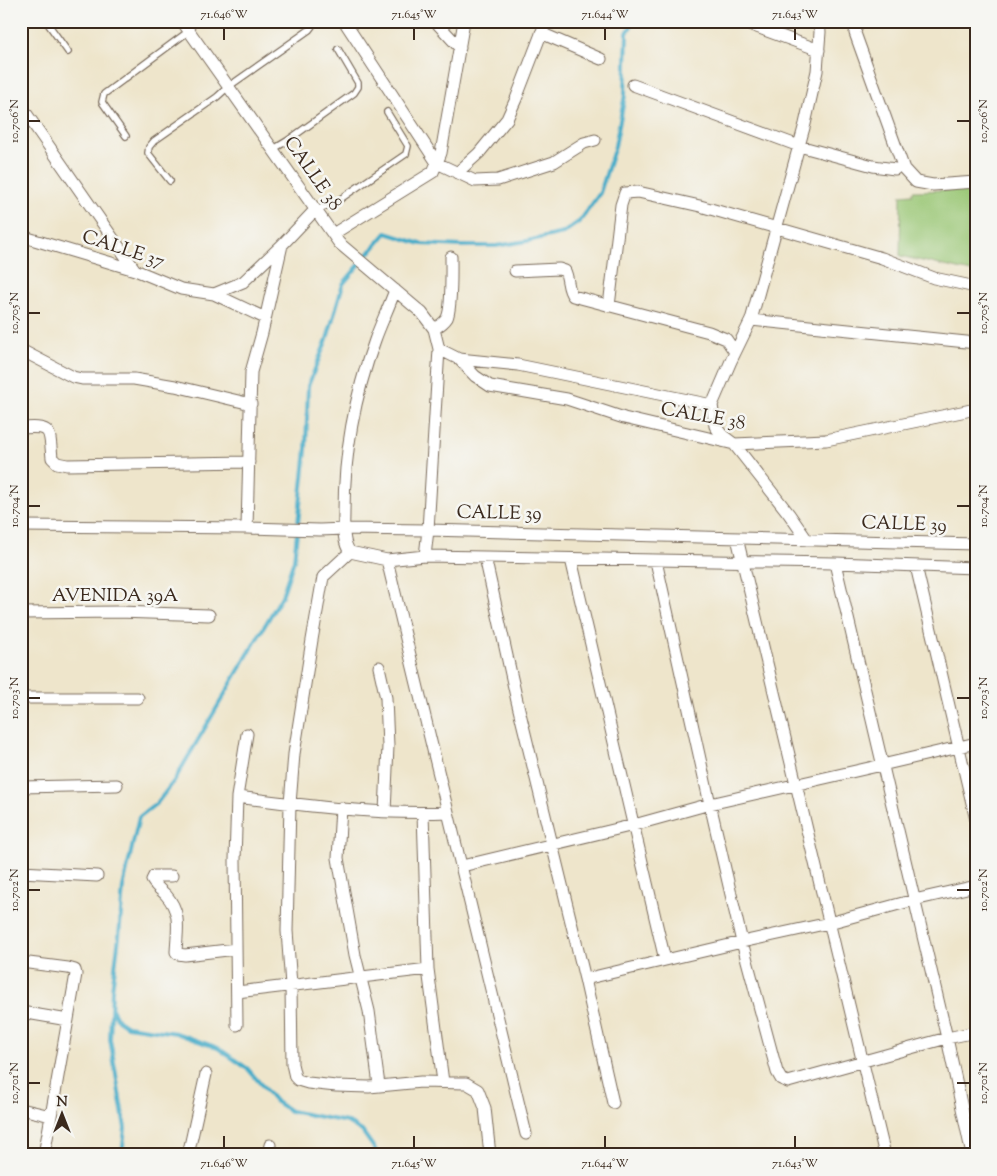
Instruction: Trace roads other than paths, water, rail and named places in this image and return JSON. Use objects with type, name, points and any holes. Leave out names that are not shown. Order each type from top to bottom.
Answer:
[{"type":"street","name":"CALLE 38","points":[[182,21],[339,243],[422,313],[434,329]]},
{"type":"street","points":[[344,21],[437,163],[457,173],[475,181],[498,180],[554,162],[584,143],[595,140]]},
{"type":"street","points":[[435,21],[460,48]]},
{"type":"street","points":[[333,234],[433,172],[441,153],[464,21]]},
{"type":"street","points":[[457,173],[479,153],[507,119],[546,21]]},
{"type":"street","points":[[808,540],[734,444],[722,435],[715,426],[712,405],[751,320],[777,228],[817,71],[819,21]]},
{"type":"street","points":[[858,21],[856,33],[904,169],[916,182],[933,185],[976,182]]},
{"type":"street","points":[[743,22],[818,50]]},
{"type":"street","points":[[541,33],[601,60]]},
{"type":"street","points":[[633,85],[799,146],[873,166],[895,169]]},
{"type":"street","points":[[21,106],[135,270]]},
{"type":"street","points":[[609,306],[621,205],[625,193],[638,192],[700,206],[882,258],[934,278],[976,287]]},
{"type":"street","points":[[214,294],[243,282],[315,210]]},
{"type":"street","name":"CALLE 37","points":[[21,236],[135,270],[181,289],[214,294]]},
{"type":"street","points":[[247,528],[251,372],[282,245]]},
{"type":"street","points":[[425,556],[439,349],[434,329],[447,318],[451,258]]},
{"type":"street","points":[[515,272],[565,270],[568,276],[570,292],[573,296],[708,332],[726,339],[735,352]]},
{"type":"street","points":[[395,290],[375,340],[357,401],[350,436],[344,489],[344,529],[347,548],[350,552],[387,560],[425,556],[835,563],[976,568]]},
{"type":"street","points":[[214,294],[265,318]]},
{"type":"street","points":[[751,320],[976,343]]},
{"type":"street","name":"CALLE 38","points":[[439,349],[460,359],[475,376],[490,386],[567,399],[624,418],[734,444],[826,440],[976,409]]},
{"type":"street","points":[[21,350],[74,377],[82,379],[134,379],[175,386],[251,404]]},
{"type":"street","points":[[460,359],[518,365],[712,405]]},
{"type":"street","points":[[21,428],[39,427],[46,429],[50,434],[52,458],[67,465],[250,462]]},
{"type":"street","name":"CALLE 39","points":[[21,526],[428,530],[976,544]]},
{"type":"street","points":[[737,538],[885,1155]]},
{"type":"street","points":[[350,552],[323,577],[294,754],[290,804],[287,931],[291,985],[292,1064],[298,1080],[308,1083],[368,1087],[443,1082],[466,1083],[478,1090],[485,1108],[490,1155]]},
{"type":"street","points":[[485,557],[517,702],[613,1103]]},
{"type":"street","points":[[571,559],[665,960]]},
{"type":"street","points":[[387,560],[526,1134]]},
{"type":"street","points":[[656,561],[742,942],[777,1072],[781,1079],[788,1082],[862,1060],[976,1032]]},
{"type":"street","points":[[835,563],[947,1038],[972,1155]]},
{"type":"street","points":[[916,566],[976,820]]},
{"type":"street","name":"AVENIDA 39A","points":[[21,613],[119,612],[209,615]]},
{"type":"street","points":[[379,667],[386,698],[388,737],[385,812]]},
{"type":"street","points":[[21,698],[138,698]]},
{"type":"street","points":[[237,1025],[235,860],[237,796],[247,734]]},
{"type":"street","points":[[462,866],[634,825],[710,804],[976,743]]},
{"type":"street","points":[[21,787],[117,785]]},
{"type":"street","points":[[237,796],[290,804],[364,811],[448,812]]},
{"type":"street","points":[[341,808],[338,858],[355,955],[369,1011],[379,1086]]},
{"type":"street","points":[[423,813],[428,969],[443,1082]]},
{"type":"street","points":[[21,872],[97,876]]},
{"type":"street","points":[[172,876],[154,876],[152,880],[167,896],[178,914],[176,952],[185,955],[236,949]]},
{"type":"street","points":[[584,980],[829,923],[914,900],[976,886]]},
{"type":"street","points":[[21,962],[68,968],[75,970],[76,974],[44,1155]]},
{"type":"street","points":[[236,992],[428,969]]},
{"type":"street","points":[[21,1012],[68,1020]]},
{"type":"street","points":[[188,1155],[206,1074]]},
{"type":"street","points":[[21,1109],[51,1116]]},
{"type":"lane","points":[[46,21],[68,52]]},
{"type":"lane","points":[[170,181],[148,153],[149,147],[154,141],[309,30],[312,26],[312,21]]},
{"type":"lane","points":[[126,136],[102,102],[104,94],[189,31]]},
{"type":"lane","points":[[272,150],[354,93],[358,87],[358,82],[338,49]]},
{"type":"lane","points":[[315,210],[333,204],[406,154],[408,146],[387,112]]},
{"type":"waterway","points":[[122,1155],[125,1128],[110,1039],[112,990],[123,887],[139,817],[157,803],[174,781],[282,596],[294,560],[306,450],[308,386],[327,339],[343,284],[386,233],[421,244],[496,246],[563,233],[580,221],[600,193],[615,146],[625,95],[627,33],[634,21]]},
{"type":"waterway","points":[[112,1009],[118,1020],[127,1026],[176,1033],[218,1048],[248,1069],[275,1101],[290,1111],[347,1122],[362,1131],[378,1155]]}]
